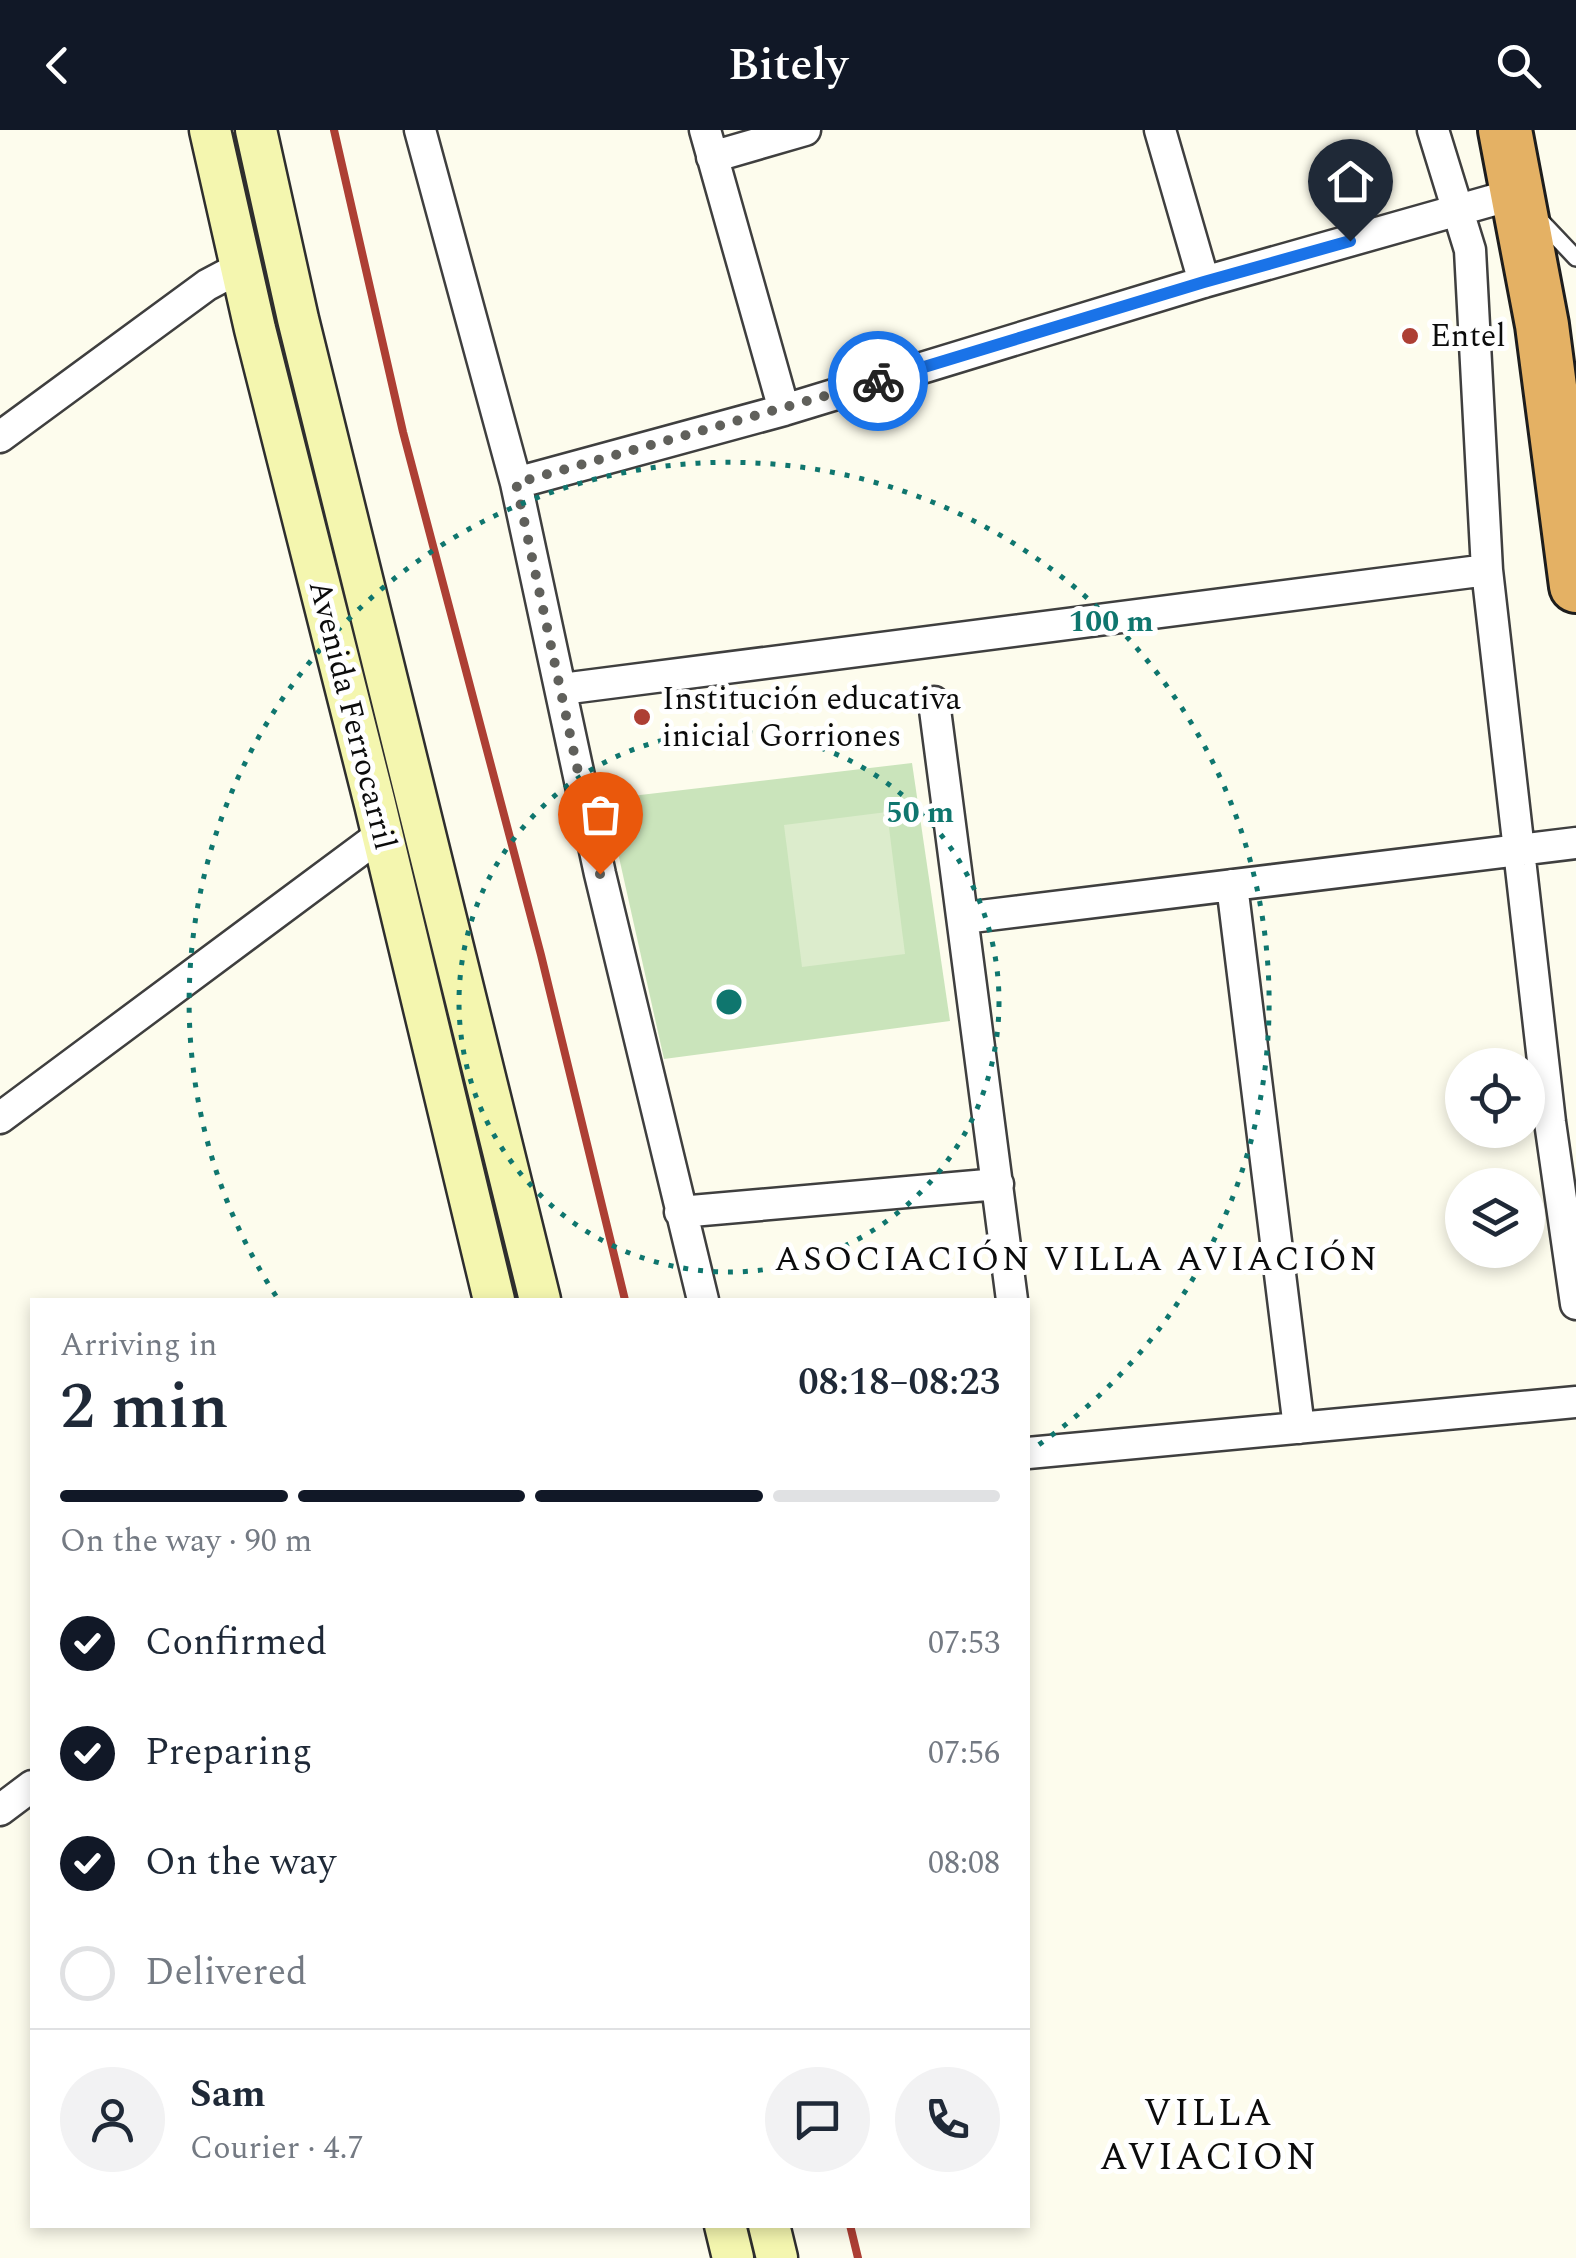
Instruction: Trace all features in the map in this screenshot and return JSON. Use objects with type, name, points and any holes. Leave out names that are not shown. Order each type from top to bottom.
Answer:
[{"type":"highway","points":[[1505,130],[1542,325],[1576,586]]},
{"type":"main road","name":"Avenida Ferrocarril","points":[[210,130],[494,1298]]},
{"type":"main road","name":"Avenida Ferrocarril","points":[[256,130],[298,319],[540,1298]]},
{"type":"main road","points":[[726,2228],[733,2258]]},
{"type":"main road","points":[[771,2228],[778,2258]]},
{"type":"street","points":[[420,130],[516,483],[600,874],[702,1298]]},
{"type":"street","points":[[784,410],[708,144],[805,130]]},
{"type":"street","points":[[1160,130],[1204,282]]},
{"type":"street","points":[[1433,130],[1470,250],[1486,570],[1550,1122],[1576,1304]]},
{"type":"street","points":[[516,483],[784,410],[1204,282],[1516,194]]},
{"type":"street","points":[[0,437],[207,285],[241,267]]},
{"type":"street","points":[[562,689],[1486,570]]},
{"type":"street","points":[[934,702],[1012,1298]]},
{"type":"street","points":[[0,1118],[382,834]]},
{"type":"street","points":[[964,918],[1576,843]]},
{"type":"street","points":[[1232,886],[1299,1428]]},
{"type":"street","points":[[680,1212],[998,1184]]},
{"type":"street","points":[[1030,1444],[1299,1428],[1576,1402]]},
{"type":"street","points":[[0,1810],[30,1788]]},
{"type":"lane","points":[[1516,194],[1576,258]]},
{"type":"green space","points":[[912,763],[950,1021],[664,1059],[606,799]]},
{"type":"green space","points":[[887,812],[905,954],[802,967],[784,825]]},
{"type":"railway","points":[[334,130],[403,432],[541,955],[625,1298]]},
{"type":"railway","points":[[851,2228],[858,2258]]},
{"type":"way so far","points":[[600,874],[516,483],[878,381]]},
{"type":"place","name":"Entel","points":[[1410,336]]},
{"type":"place","name":"Institución educativa inicial Gorriones","points":[[642,717]]},
{"type":"district","name":"ASOCIACIÓN VILLA AVIACIÓN","points":[[1077,1259]]},
{"type":"district","name":"VILLA AVIACION","points":[[1209,2136]]},
{"type":"route","points":[[878,381],[1350,241]]}]
